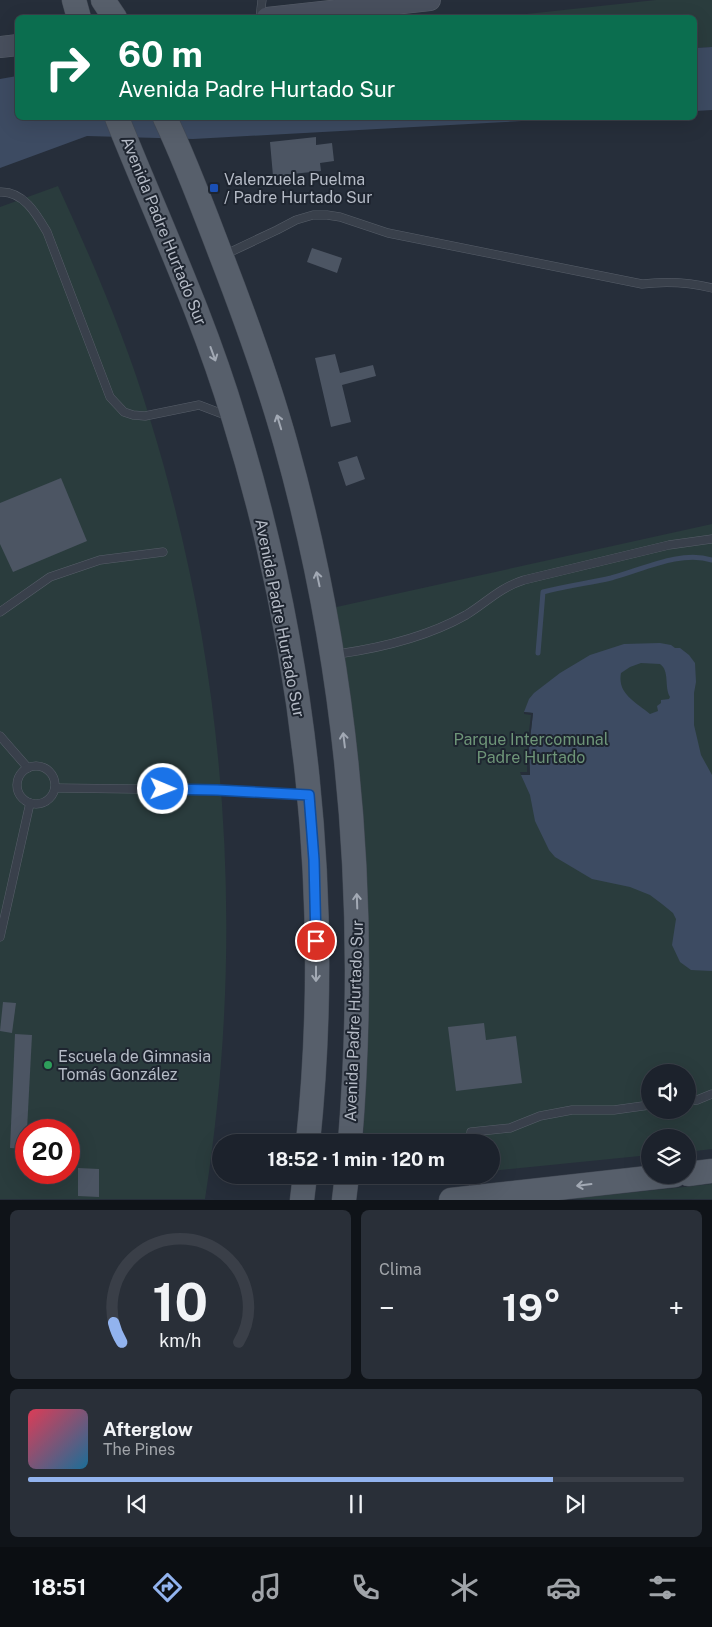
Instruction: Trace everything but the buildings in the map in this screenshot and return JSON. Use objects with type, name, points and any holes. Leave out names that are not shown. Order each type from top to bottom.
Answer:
[{"type":"main road","points":[[74,0],[78,15]]},
{"type":"main road","points":[[103,0],[113,15]]},
{"type":"main road","points":[[294,15],[430,0]]},
{"type":"main road","points":[[0,47],[15,45]]},
{"type":"main road","name":"Avenida Padre Hurtado Sur","points":[[118,120],[192,297],[234,418],[268,542],[281,604],[293,668],[309,795],[316,925],[315,1056],[309,1134]]},
{"type":"main road","name":"Avenida Padre Hurtado Sur","points":[[166,120],[184,160],[250,331],[286,444],[306,521],[331,647],[350,784],[357,902],[357,1031],[351,1134]]},
{"type":"main road","points":[[696,1173],[712,1171]]},
{"type":"main road","points":[[451,1200],[474,1186],[641,1177]]},
{"type":"main road","points":[[302,1200],[304,1184]]},
{"type":"main road","points":[[344,1200],[346,1184]]},
{"type":"lane","points":[[260,15],[262,0]]},
{"type":"lane","points":[[0,192],[16,196],[25,201],[36,213],[47,232],[110,397],[124,412],[145,416],[199,405],[234,418]]},
{"type":"lane","points":[[221,256],[296,220],[313,215],[327,215],[340,217],[388,233],[642,284],[666,281],[712,288]]},
{"type":"lane","points":[[331,647],[338,654],[363,651],[438,630],[467,614],[508,585],[669,545],[712,538]]},
{"type":"lane","points":[[0,612],[50,577],[100,560],[163,552]]},
{"type":"lane","points":[[0,736],[28,768]]},
{"type":"lane","points":[[40,766],[50,772],[55,788],[54,793],[41,804],[30,803],[21,797],[18,786],[20,776],[28,768],[40,766]]},
{"type":"lane","points":[[55,788],[217,790],[309,795]]},
{"type":"lane","points":[[0,937],[30,803]]},
{"type":"lane","points":[[696,1100],[712,1094]]},
{"type":"lane","points":[[470,1134],[470,1132],[510,1128],[540,1116],[572,1110],[614,1110],[641,1106]]},
{"type":"green space","points":[[656,0],[712,0],[712,47],[697,48],[697,15],[517,15]]},
{"type":"green space","points":[[58,186],[108,301],[141,389],[176,514],[197,611],[212,708],[222,806],[226,904],[225,1003],[218,1101],[214,1134],[212,1134],[205,1199],[0,1199],[0,207]]},
{"type":"green space","name":"Parque Intercomunal Padre Hurtado","points":[[712,524],[712,1149],[696,1151],[696,1129],[641,1129],[641,1156],[500,1170],[500,1134],[363,1134],[366,1053],[332,608]]},
{"type":"green space","points":[[712,1184],[712,1199],[570,1199]]},
{"type":"water","points":[[712,47],[712,110],[697,111],[697,48]]},
{"type":"water","points":[[15,76],[15,120],[540,120],[193,139],[87,136],[0,168],[0,79]]},
{"type":"water","points":[[660,643],[671,645],[675,648],[680,648],[695,663],[694,725],[701,755],[712,775],[712,971],[691,970],[680,962],[672,945],[676,919],[673,913],[650,895],[630,887],[592,879],[555,857],[549,850],[535,821],[530,795],[521,775],[530,774],[529,748],[533,713],[524,712],[529,699],[560,673],[590,655],[624,644]],"holes":[[[641,663],[660,664],[665,671],[670,697],[669,699],[661,700],[661,703],[657,706],[658,711],[650,714],[625,692],[622,687],[621,673]]]},
{"type":"pier","points":[[524,712],[533,713],[529,748],[530,775],[521,775],[520,772],[527,772],[527,747],[531,715],[524,714]]},
{"type":"waterway","points":[[538,653],[543,592],[611,578],[674,559],[687,557],[712,560]]},
{"type":"place","name":"Valenzuela Puelma / Padre Hurtado Sur","points":[[214,188]]},
{"type":"place","name":"Escuela de Gimnasia Tomás González","points":[[48,1065]]},
{"type":"route","points":[[163,789],[309,795],[314,860],[316,941]]}]
